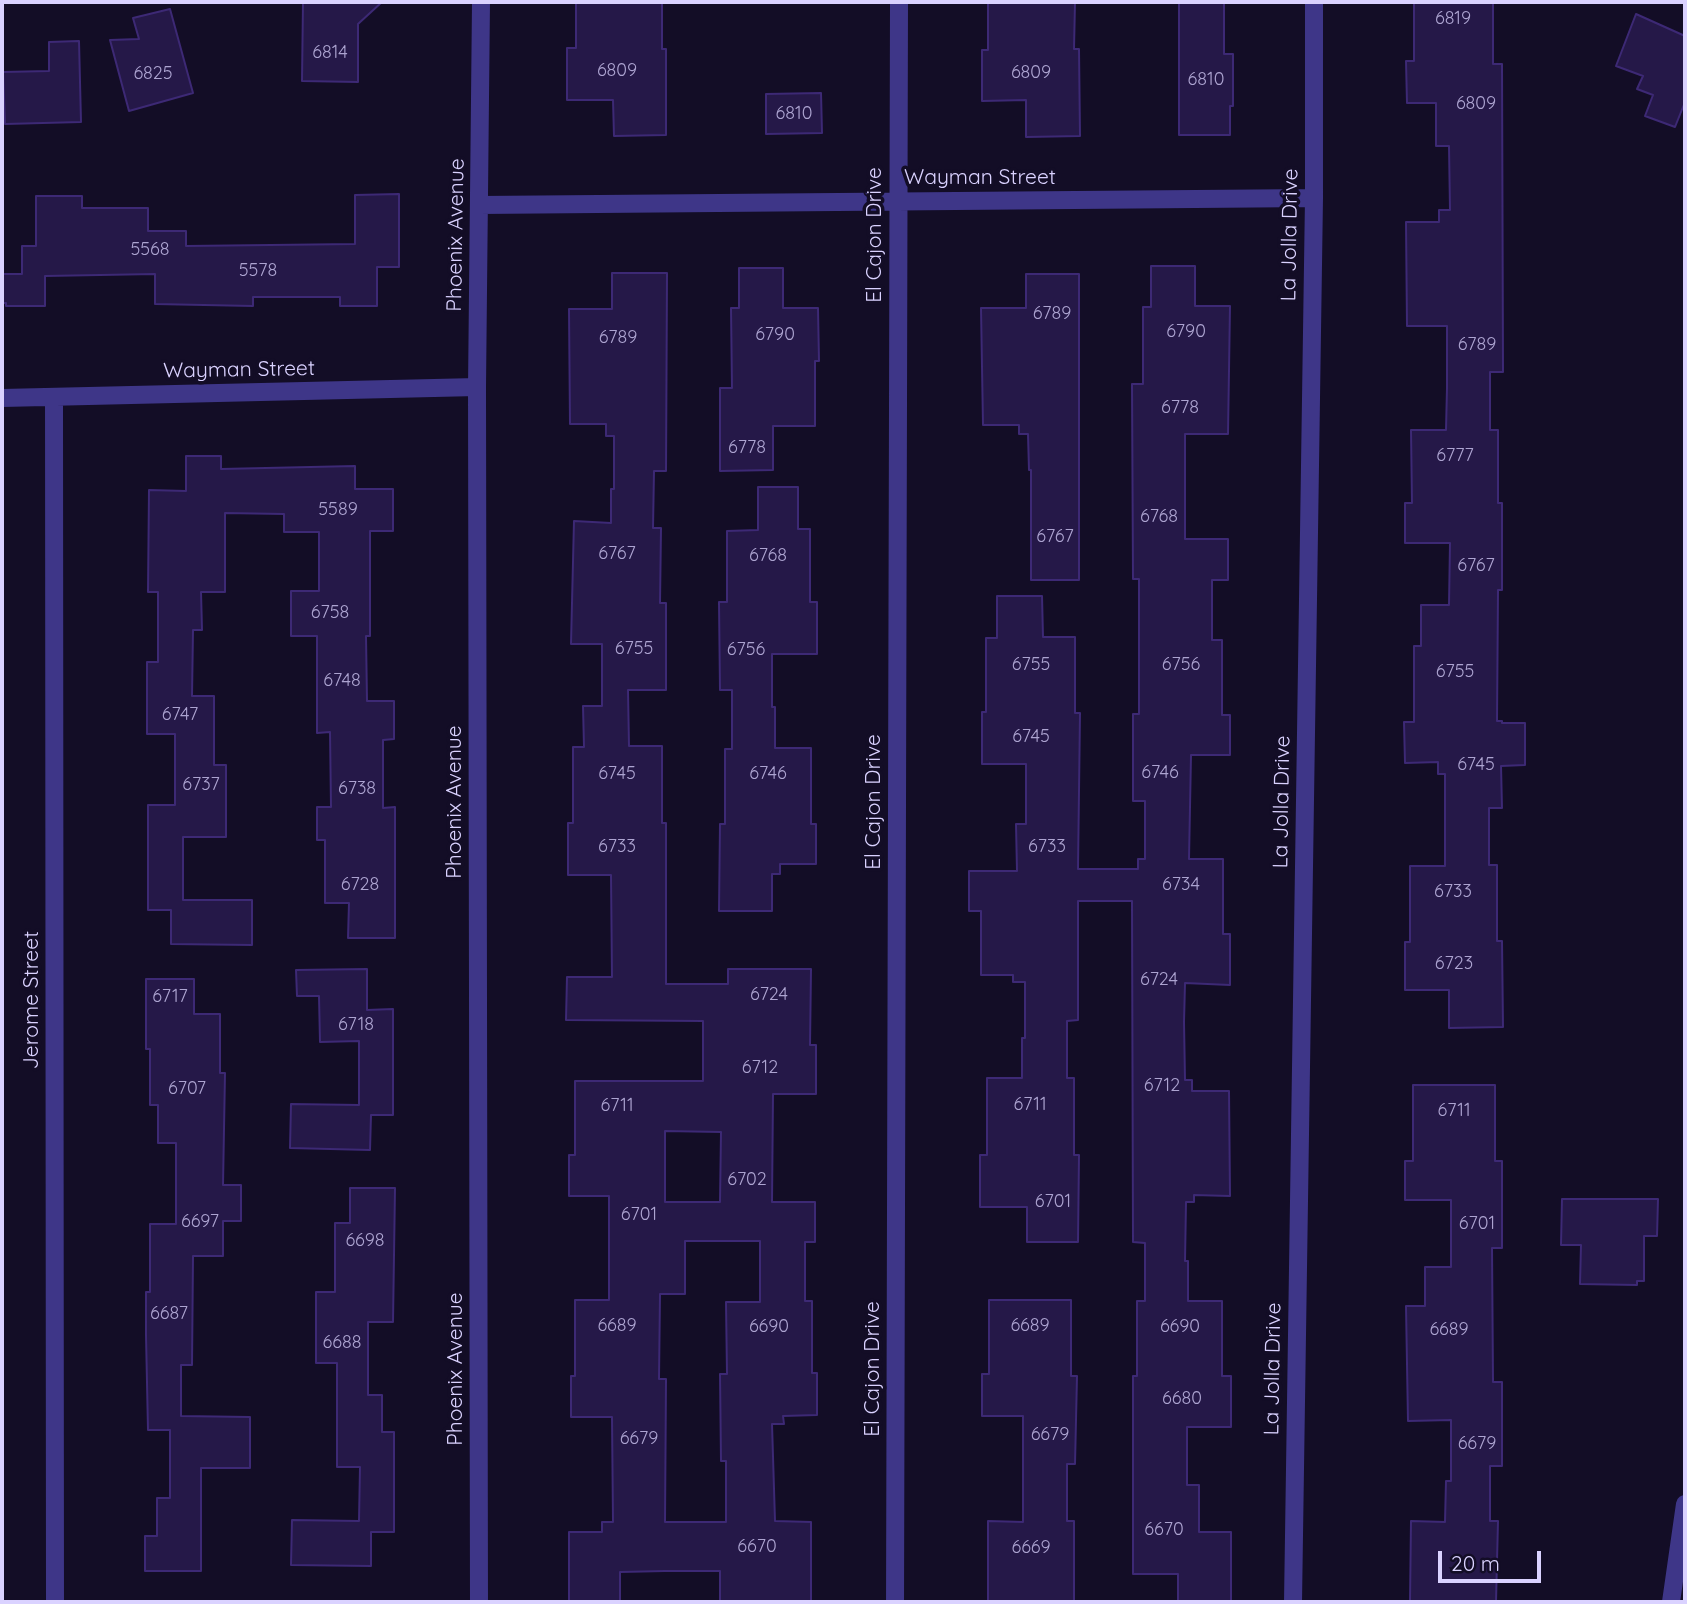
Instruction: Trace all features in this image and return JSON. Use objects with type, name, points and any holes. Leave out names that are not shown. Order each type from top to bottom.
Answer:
[{"type":"street","name":"Phoenix Avenue","points":[[479,1602],[477,387],[481,2]]},
{"type":"street","name":"El Cajon Drive","points":[[895,1602],[899,2]]},
{"type":"street","name":"La Jolla Drive","points":[[1293,1602],[1314,198],[1314,2]]},
{"type":"street","name":"Wayman Street","points":[[480,205],[1314,198]]},
{"type":"street","name":"Wayman Street","points":[[2,398],[477,387]]},
{"type":"street","name":"Jerome Street","points":[[54,397],[55,1602]]},
{"type":"street","points":[[1671,1602],[1685,1504]]},
{"type":"building","points":[[303,2],[382,2],[358,24],[358,82],[302,81]]},
{"type":"building","points":[[576,2],[662,2],[662,49],[666,49],[666,135],[614,136],[613,100],[567,100],[567,48],[576,48]]},
{"type":"building","points":[[988,2],[1075,2],[1074,49],[1079,49],[1080,136],[1026,137],[1026,100],[982,101],[982,50],[988,50]]},
{"type":"building","points":[[1179,2],[1224,2],[1224,54],[1233,54],[1230,135],[1179,135]]},
{"type":"building","points":[[1414,2],[1493,2],[1493,64],[1502,64],[1503,372],[1490,372],[1490,430],[1498,430],[1498,503],[1502,503],[1497,721],[1525,723],[1525,765],[1501,766],[1502,808],[1489,808],[1489,865],[1497,865],[1497,941],[1502,941],[1503,1027],[1449,1028],[1449,990],[1405,990],[1405,942],[1410,942],[1410,866],[1445,866],[1445,774],[1438,774],[1438,762],[1405,763],[1404,722],[1414,722],[1414,646],[1421,646],[1421,605],[1449,605],[1450,543],[1405,543],[1405,503],[1412,503],[1411,430],[1446,430],[1447,388],[1447,326],[1407,326],[1406,222],[1439,222],[1439,210],[1450,210],[1449,146],[1436,146],[1436,103],[1407,103],[1406,61],[1414,61]]},
{"type":"building","points":[[170,9],[193,93],[129,111],[110,40],[139,39],[133,18]]},
{"type":"building","points":[[1636,14],[1685,36],[1685,102],[1675,127],[1645,116],[1653,95],[1637,89],[1643,76],[1616,66]]},
{"type":"building","points":[[79,41],[81,122],[5,124],[3,72],[49,71],[49,42]]},
{"type":"building","points":[[821,93],[822,133],[766,134],[766,94]]},
{"type":"building","points":[[399,194],[399,267],[377,267],[377,306],[340,306],[340,297],[253,297],[253,306],[155,304],[155,274],[45,276],[45,306],[6,306],[6,303],[2,303],[2,274],[22,274],[22,246],[36,246],[36,196],[82,196],[82,208],[148,208],[148,231],[186,231],[186,246],[355,244],[355,195]]},
{"type":"building","points":[[1151,266],[1195,266],[1195,306],[1230,306],[1228,434],[1185,434],[1185,539],[1228,539],[1228,580],[1212,580],[1212,640],[1222,640],[1222,715],[1230,715],[1230,755],[1191,755],[1189,859],[1223,859],[1223,934],[1230,934],[1230,985],[1185,983],[1184,1022],[1185,1080],[1192,1080],[1192,1091],[1229,1091],[1230,1196],[1194,1195],[1194,1202],[1186,1202],[1185,1261],[1188,1261],[1188,1301],[1222,1301],[1222,1376],[1231,1376],[1231,1427],[1187,1427],[1187,1485],[1199,1485],[1199,1532],[1231,1532],[1231,1602],[1178,1602],[1178,1574],[1133,1574],[1133,1376],[1137,1376],[1137,1301],[1145,1301],[1145,1243],[1133,1242],[1132,901],[1078,901],[1078,1020],[1067,1021],[1067,1078],[1074,1078],[1074,1155],[1079,1155],[1078,1242],[1027,1242],[1027,1207],[980,1207],[980,1155],[987,1155],[987,1078],[1022,1078],[1022,1038],[1025,1038],[1025,982],[1013,982],[1013,975],[981,975],[981,911],[969,911],[969,871],[1017,871],[1016,824],[1026,824],[1026,764],[982,764],[982,712],[986,712],[986,638],[997,638],[997,596],[1042,596],[1043,637],[1075,637],[1075,713],[1080,713],[1078,869],[1138,869],[1138,859],[1145,859],[1145,801],[1133,801],[1133,714],[1139,714],[1139,579],[1133,579],[1132,384],[1143,384],[1143,307],[1151,307]]},
{"type":"building","points":[[739,268],[783,268],[783,308],[818,308],[819,361],[815,361],[815,426],[773,426],[773,470],[720,471],[720,388],[732,388],[731,308],[739,308]]},
{"type":"building","points":[[612,273],[667,273],[666,471],[654,471],[653,528],[661,528],[660,603],[666,603],[666,690],[628,690],[629,746],[662,746],[662,823],[666,823],[666,984],[728,984],[728,969],[811,969],[810,1045],[816,1045],[816,1094],[773,1094],[772,1202],[815,1202],[815,1242],[805,1242],[805,1301],[812,1301],[812,1373],[817,1373],[817,1415],[783,1416],[784,1424],[772,1424],[775,1521],[811,1522],[811,1602],[720,1602],[720,1571],[665,1571],[620,1572],[620,1602],[569,1602],[569,1532],[602,1532],[602,1522],[613,1522],[612,1417],[571,1417],[571,1376],[575,1376],[575,1300],[609,1300],[609,1196],[569,1196],[569,1155],[575,1155],[575,1081],[703,1081],[703,1021],[566,1020],[567,977],[612,977],[611,875],[568,875],[568,823],[573,823],[573,747],[584,747],[583,706],[602,706],[602,644],[571,644],[574,521],[611,523],[611,489],[614,489],[614,436],[606,436],[606,424],[570,424],[569,309],[612,309]],"holes":[[[665,1131],[721,1132],[720,1202],[665,1202]],[[685,1241],[760,1241],[760,1302],[726,1302],[727,1374],[720,1374],[721,1461],[726,1461],[726,1522],[665,1522],[666,1379],[659,1379],[660,1294],[685,1294]]]},
{"type":"building","points":[[1026,274],[1079,274],[1079,580],[1031,580],[1031,470],[1028,434],[1019,434],[1019,425],[983,425],[981,308],[1026,308]]},
{"type":"building","points":[[186,456],[221,456],[221,469],[355,466],[355,489],[393,489],[393,531],[370,531],[370,636],[366,636],[367,701],[394,701],[394,739],[383,740],[383,808],[395,807],[395,938],[348,938],[349,903],[325,903],[325,840],[317,840],[317,807],[331,807],[330,732],[317,733],[317,636],[291,636],[291,591],[319,591],[319,532],[284,532],[284,514],[225,513],[225,592],[201,592],[202,630],[193,630],[192,696],[214,696],[214,765],[226,765],[226,837],[183,837],[183,900],[252,900],[252,945],[171,944],[171,910],[148,910],[148,805],[175,805],[175,734],[147,734],[147,662],[158,662],[158,592],[148,592],[149,490],[186,491]]},
{"type":"building","points":[[758,487],[798,487],[798,529],[810,529],[810,602],[817,602],[817,654],[772,654],[772,707],[775,707],[775,748],[811,748],[811,824],[816,824],[816,864],[780,864],[780,874],[772,874],[772,911],[719,911],[720,824],[725,824],[725,749],[732,749],[732,690],[720,690],[719,602],[727,602],[727,531],[758,530]]},
{"type":"building","points":[[367,969],[367,1010],[393,1009],[393,1115],[371,1115],[370,1150],[290,1148],[291,1104],[359,1105],[359,1041],[320,1042],[319,996],[297,996],[296,970]]},
{"type":"building","points":[[146,979],[194,979],[194,1014],[220,1014],[220,1073],[225,1073],[223,1185],[241,1185],[241,1221],[223,1221],[223,1256],[193,1256],[192,1365],[181,1365],[181,1416],[250,1417],[250,1468],[201,1468],[201,1571],[145,1571],[145,1536],[157,1536],[157,1498],[170,1498],[170,1430],[148,1430],[146,1292],[150,1292],[150,1224],[176,1224],[176,1143],[158,1143],[158,1105],[150,1105],[150,1049],[146,1049]]},
{"type":"building","points":[[1413,1085],[1495,1085],[1495,1161],[1502,1161],[1502,1248],[1492,1248],[1493,1382],[1502,1382],[1502,1466],[1490,1466],[1490,1521],[1498,1521],[1496,1602],[1410,1602],[1411,1521],[1445,1522],[1446,1481],[1451,1481],[1451,1420],[1408,1421],[1406,1306],[1425,1306],[1425,1267],[1451,1267],[1451,1200],[1405,1200],[1405,1161],[1413,1161]]},
{"type":"building","points":[[350,1188],[395,1188],[393,1322],[368,1322],[368,1395],[382,1395],[382,1432],[394,1432],[394,1532],[371,1532],[371,1566],[291,1565],[292,1520],[359,1521],[360,1467],[337,1467],[337,1363],[316,1363],[316,1292],[335,1292],[335,1223],[350,1223]]},
{"type":"building","points":[[1562,1199],[1658,1199],[1657,1236],[1644,1236],[1644,1281],[1637,1281],[1637,1285],[1580,1284],[1581,1245],[1561,1245]]},
{"type":"building","points":[[989,1300],[1071,1300],[1071,1376],[1077,1376],[1075,1464],[1067,1464],[1067,1521],[1074,1521],[1074,1602],[988,1602],[988,1521],[1023,1522],[1023,1416],[982,1416],[982,1374],[989,1374]]}]
